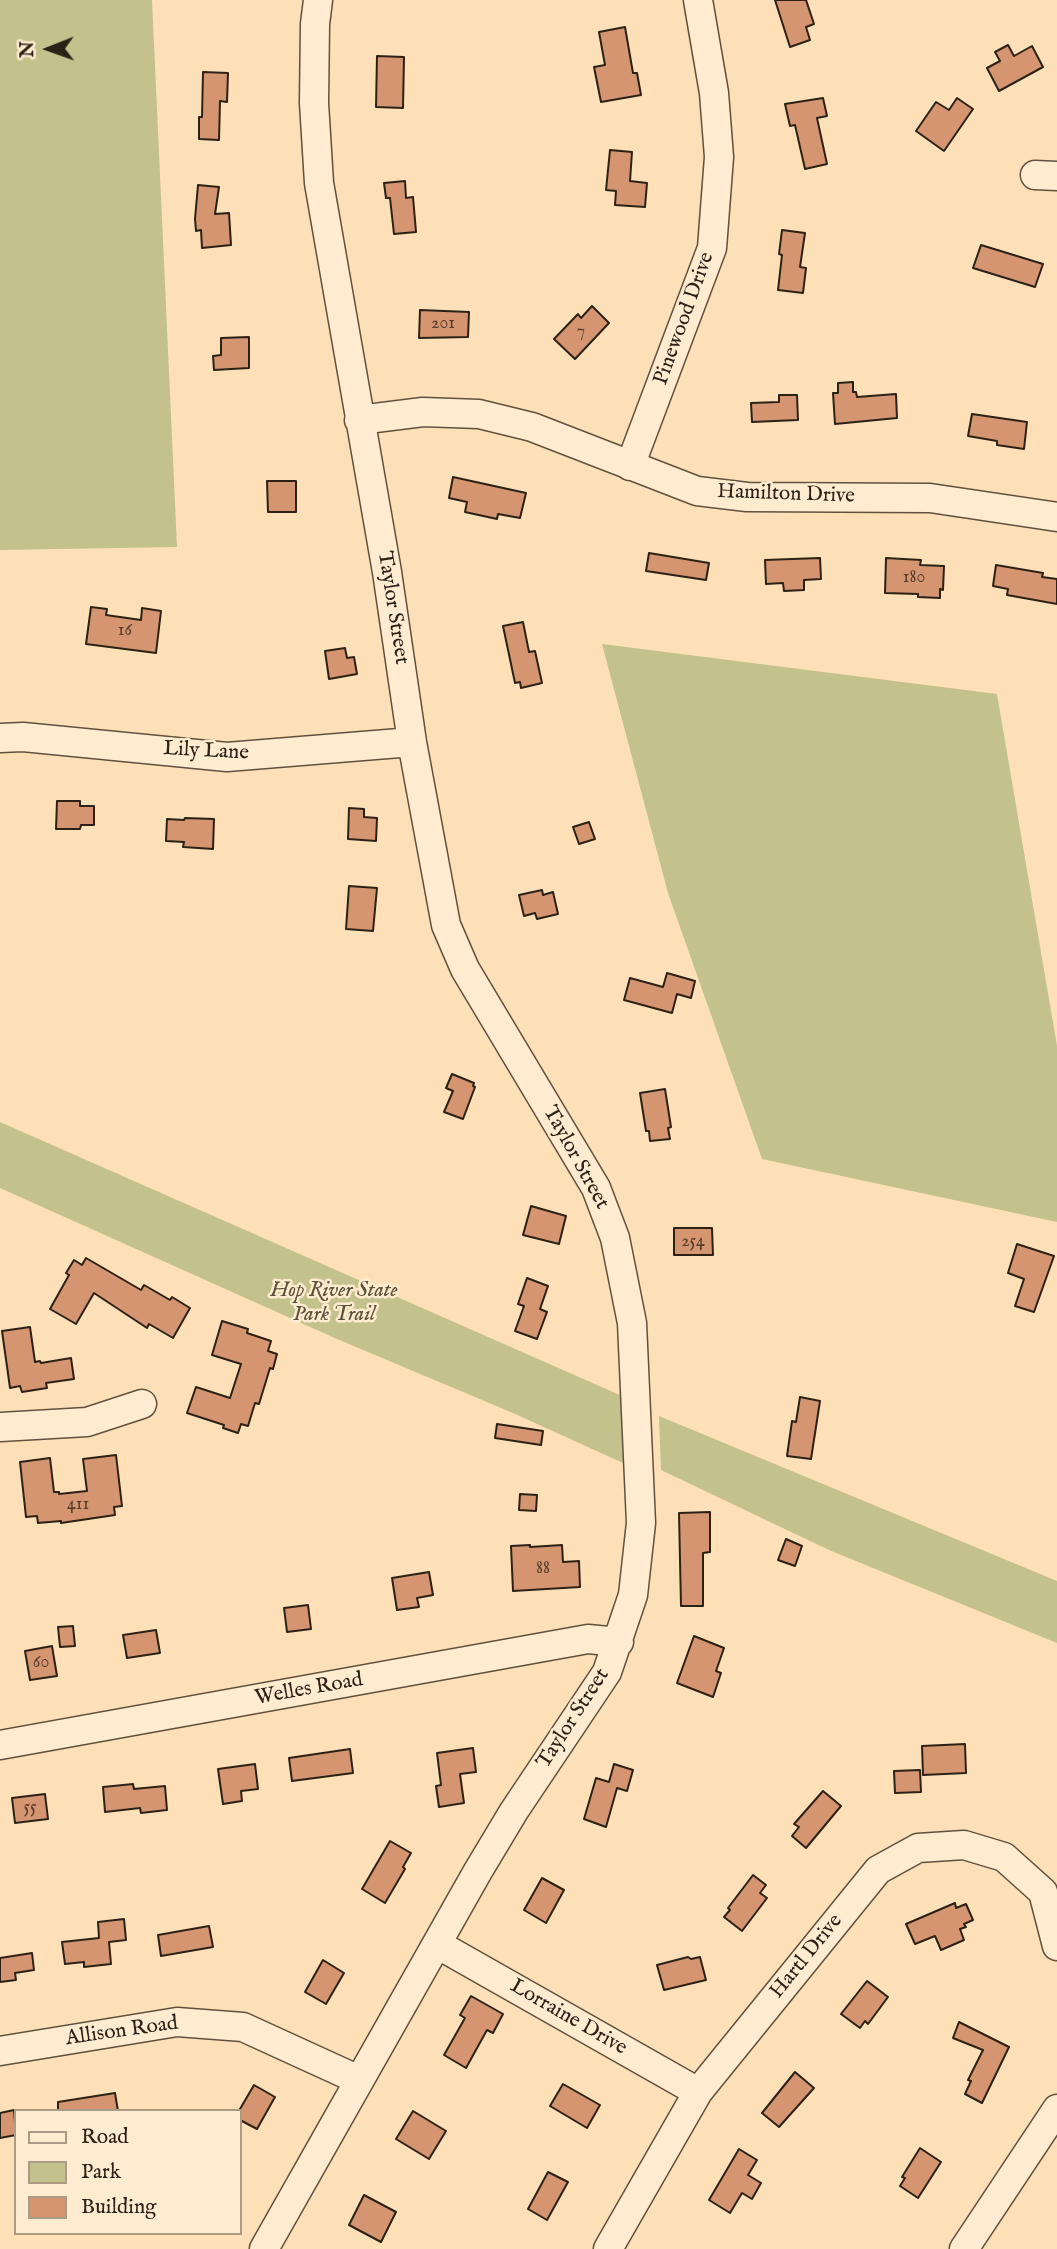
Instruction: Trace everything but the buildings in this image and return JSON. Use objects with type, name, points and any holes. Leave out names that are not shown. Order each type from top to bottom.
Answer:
[{"type":"street","name":"Taylor Street","points":[[264,2249],[514,1811],[607,1672],[634,1595],[641,1523],[632,1323],[615,1238],[596,1188],[465,969],[446,925],[412,742],[387,572],[320,183],[314,103],[318,0]]},
{"type":"street","name":"Pinewood Drive","points":[[630,466],[712,248],[719,157],[714,93],[698,0]]},
{"type":"street","name":"Hamilton Drive","points":[[359,420],[423,412],[479,414],[532,427],[697,491],[774,497],[930,498],[1057,517]]},
{"type":"street","name":"Lily Lane","points":[[0,738],[23,737],[227,757],[412,742]]},
{"type":"street","points":[[0,1427],[87,1422],[142,1404]]},
{"type":"street","name":"Welles Road","points":[[0,1745],[588,1639],[619,1642]]},
{"type":"street","name":"Hartl Drive","points":[[608,2249],[698,2092],[878,1870],[918,1848],[964,1845],[1004,1857],[1043,1892],[1057,1946]]},
{"type":"street","name":"Lorraine Drive","points":[[437,1944],[698,2092]]},
{"type":"street","name":"Allison Road","points":[[0,2051],[177,2022],[243,2027],[359,2080]]},
{"type":"street","points":[[964,2249],[1057,2109]]},
{"type":"green space","points":[[0,0],[152,0],[177,547],[0,550]]},
{"type":"green space","points":[[602,644],[997,694],[1057,1046],[1057,1222],[762,1159],[668,893]]},
{"type":"green space","name":"Hop River State Park Trail","points":[[0,1122],[622,1396],[623,1463],[0,1188]]},
{"type":"green space","points":[[659,1416],[1057,1581],[1057,1643],[829,1550],[661,1470]]}]
